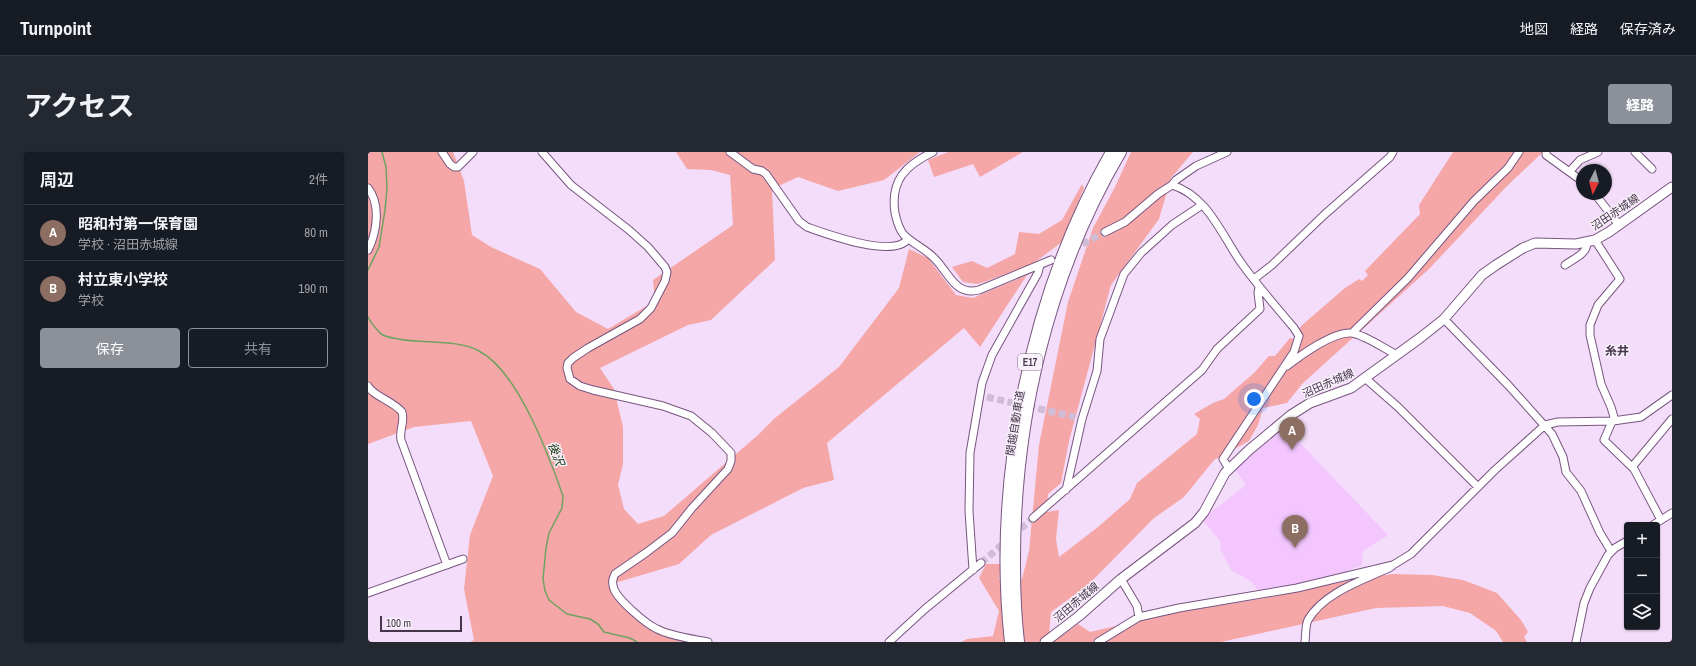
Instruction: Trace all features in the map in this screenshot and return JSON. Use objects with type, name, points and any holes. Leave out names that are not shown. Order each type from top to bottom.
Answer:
[{"type":"highway","name":"関越自動車道","points":[[1010,642],[1011,586],[1008,491],[1022,395],[1033,347],[1057,268],[1090,192],[1111,152]]},
{"type":"highway","name":"関越自動車道","points":[[1019,642],[1011,586],[1015,532],[1022,445],[1041,350],[1053,308],[1081,231],[1120,152]]},
{"type":"main road","name":"沼田赤城線","points":[[1045,642],[1079,616],[1121,579],[1195,523],[1204,512],[1229,469],[1248,450],[1291,415],[1310,403],[1351,388],[1397,355],[1444,319],[1486,272],[1523,248],[1540,242],[1576,244],[1591,241],[1619,225],[1672,187]]},
{"type":"street","points":[[442,152],[450,164],[454,167],[458,167],[473,152]]},
{"type":"street","points":[[542,152],[571,185],[629,230],[648,247],[665,267],[667,272],[665,281],[651,308],[640,319],[573,358],[568,363],[567,368],[570,379],[580,386],[593,390],[663,406],[691,416],[712,433],[730,453],[731,461],[728,469],[692,508],[672,533],[648,552],[615,574],[612,580],[614,590],[618,596],[638,615],[656,629],[708,642]]},
{"type":"street","points":[[730,152],[753,169],[762,171],[766,174],[799,221],[806,227],[861,244],[873,246],[893,245],[903,243],[908,239]]},
{"type":"street","points":[[933,152],[908,167],[899,177],[896,186],[894,204],[897,221],[901,231],[908,239],[925,250],[935,259],[956,285],[965,291],[970,292],[979,290],[1051,260]]},
{"type":"street","points":[[1105,232],[1125,222],[1158,194],[1196,166],[1227,152]]},
{"type":"street","points":[[1254,279],[1272,265],[1324,215],[1390,157],[1393,152]]},
{"type":"street","points":[[1352,333],[1408,278],[1474,201],[1508,168],[1519,152]]},
{"type":"street","points":[[1546,152],[1546,155],[1576,176]]},
{"type":"street","points":[[1570,171],[1580,160],[1598,152]]},
{"type":"street","points":[[1635,152],[1652,169]]},
{"type":"street","points":[[1172,185],[1188,192],[1215,220],[1242,263],[1299,336],[1294,352],[1223,458],[1229,469]]},
{"type":"street","points":[[368,188],[371,192],[376,214],[374,237],[368,250]]},
{"type":"street","points":[[1600,200],[1619,225]]},
{"type":"street","points":[[1066,490],[1079,418],[1097,371],[1100,339],[1124,274],[1141,253],[1172,225],[1202,205]]},
{"type":"street","points":[[1565,265],[1582,254],[1591,241],[1620,279],[1598,305],[1590,325],[1590,335],[1601,384],[1613,412],[1613,422],[1604,439],[1604,442],[1632,467],[1661,520]]},
{"type":"street","points":[[973,570],[969,511],[970,452],[992,355],[1038,273],[1040,265]]},
{"type":"street","points":[[1034,518],[1202,370],[1216,349],[1258,312],[1260,306],[1258,293],[1259,286]]},
{"type":"street","points":[[1444,319],[1545,425],[1558,445],[1566,472],[1581,491],[1600,533],[1611,551]]},
{"type":"street","points":[[1281,370],[1304,353],[1323,342],[1343,334],[1352,333],[1361,336],[1397,355]]},
{"type":"street","points":[[1366,378],[1398,407],[1478,487]]},
{"type":"street","points":[[368,386],[373,392],[398,407],[402,412],[403,421],[400,434],[401,440],[447,565]]},
{"type":"street","points":[[1305,642],[1308,622],[1317,609],[1348,586],[1389,568],[1411,554],[1478,487],[1545,425],[1558,422],[1613,422],[1641,417],[1672,395]]},
{"type":"street","points":[[1632,467],[1672,419]]},
{"type":"street","points":[[1658,522],[1672,514]]},
{"type":"street","points":[[1576,642],[1586,596],[1611,551],[1624,543]]},
{"type":"street","points":[[368,593],[463,559]]},
{"type":"street","points":[[889,642],[925,609],[981,563]]},
{"type":"street","points":[[1098,642],[1139,617],[1180,608],[1297,588],[1393,565]]},
{"type":"street","points":[[1121,579],[1137,606],[1139,617]]},
{"type":"shaded area","points":[[368,152],[453,152],[464,181],[472,235],[491,247],[540,269],[576,312],[608,329],[655,301],[653,280],[733,225],[730,175],[711,170],[687,169],[676,152],[920,152],[884,180],[838,191],[798,177],[772,189],[775,260],[711,320],[688,325],[600,368],[614,389],[623,427],[623,464],[618,485],[624,509],[638,524],[664,516],[758,435],[775,418],[839,367],[899,288],[909,249],[928,258],[956,295],[973,298],[1027,275],[980,347],[964,328],[827,443],[834,480],[803,488],[711,535],[679,564],[608,585],[618,601],[654,631],[695,642],[470,642],[474,640],[464,589],[470,535],[493,476],[471,421],[414,427],[368,444]]},
{"type":"shaded area","points":[[948,152],[1023,152],[980,177],[973,164],[934,177],[928,160]]},
{"type":"shaded area","points":[[1131,152],[1193,152],[1171,178],[1159,219],[1111,285],[1069,441],[1061,483],[1048,494],[1047,512],[1059,510],[1056,539],[1059,557],[1098,527],[1130,499],[1137,483],[1197,434],[1200,419],[1194,414],[1213,403],[1224,399],[1254,373],[1269,356],[1275,356],[1290,338],[1294,339],[1301,326],[1345,288],[1359,279],[1362,281],[1368,275],[1365,271],[1420,214],[1419,205],[1453,152],[1543,152],[1507,186],[1429,269],[1302,384],[1287,403],[1263,408],[1258,425],[1249,441],[1214,460],[1184,497],[1154,518],[1088,585],[1051,612],[1049,635],[1038,642],[961,642],[967,639],[993,636],[999,611],[979,578],[986,564],[1001,564],[999,580],[1022,579],[1029,551],[1039,445],[1068,302],[1093,228],[1115,187]]},
{"type":"shaded area","points":[[1082,184],[1084,188],[1062,242],[1031,265],[978,284],[963,282],[952,267],[972,261],[987,268],[1015,254],[1019,232],[1039,234],[1062,220]]},
{"type":"shaded area","points":[[1284,426],[1387,534],[1387,536],[1363,551],[1362,565],[1341,574],[1305,584],[1258,591],[1252,582],[1231,570],[1220,549],[1220,541],[1202,519],[1246,485],[1234,468]]},
{"type":"shaded area","points":[[1393,574],[1432,575],[1463,580],[1497,593],[1521,620],[1528,632],[1524,637],[1527,642],[1503,642],[1496,631],[1470,613],[1443,606],[1376,608],[1221,642],[1053,642],[1078,624],[1090,632],[1173,613],[1272,597],[1351,580]]},
{"type":"waterway","name":"後沢","points":[[368,270],[379,247],[385,210],[387,188],[386,167],[382,152]]},
{"type":"waterway","name":"後沢","points":[[368,317],[381,334],[387,337],[451,343],[470,347],[479,351],[493,361],[507,376],[519,395],[541,438],[563,496],[562,508],[549,533],[546,548],[543,579],[545,591],[549,600],[567,614],[590,619],[598,624],[604,632],[630,638],[637,642]]},
{"type":"tunnel","points":[[1073,249],[1105,232]]},
{"type":"tunnel","points":[[987,397],[1075,417]]},
{"type":"tunnel","points":[[981,563],[1033,518]]},
{"type":"place","name":"昭和村第一保育園","points":[[1292,450]]},
{"type":"place","name":"村立東小学校","points":[[1295,548]]},
{"type":"district","name":"糸井","points":[[1617,351]]}]
